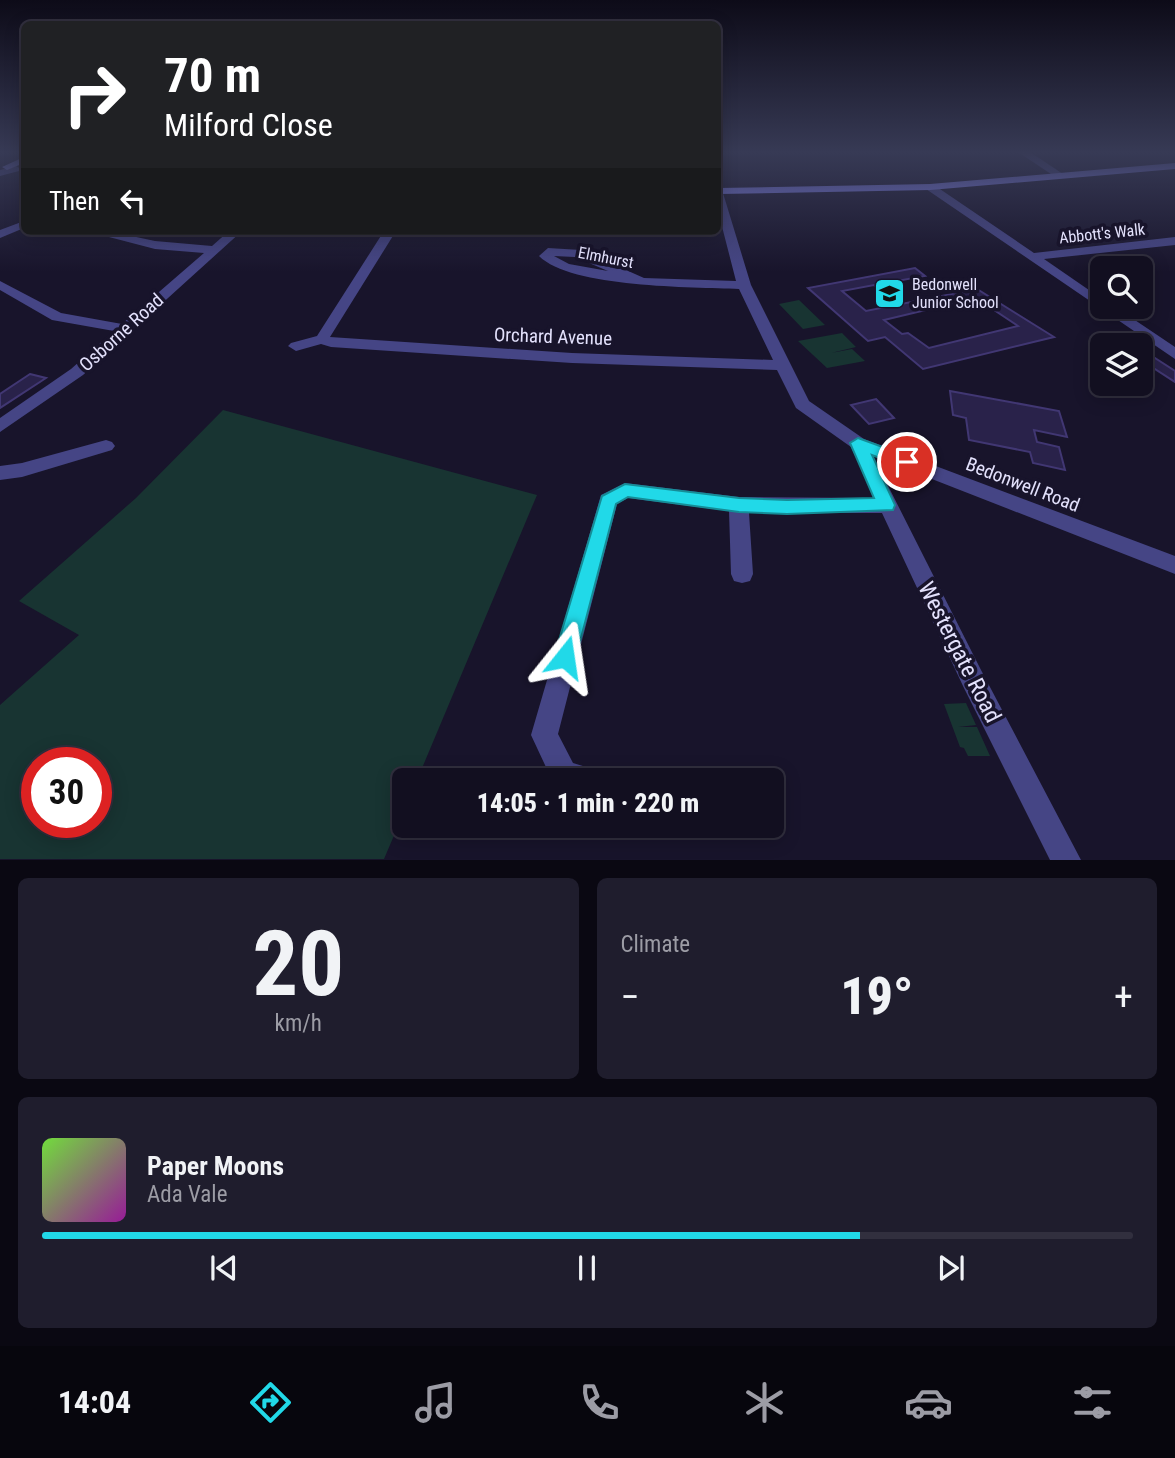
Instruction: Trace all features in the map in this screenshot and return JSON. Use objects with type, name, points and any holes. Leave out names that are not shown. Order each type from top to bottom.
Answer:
[{"type":"street","points":[[937,192],[1090,297]]},
{"type":"street","name":"Bedonwell Road","points":[[721,203],[744,285],[802,404],[858,443],[1175,565]]},
{"type":"street","points":[[0,234],[21,225]]},
{"type":"street","points":[[110,235],[155,245],[215,250]]},
{"type":"street","name":"Osborne Road","points":[[0,426],[77,372],[232,235]]},
{"type":"street","points":[[322,339],[387,235]]},
{"type":"street","name":"Abbott's Walk","points":[[1032,257],[1175,242]]},
{"type":"street","name":"Elmhurst","points":[[642,282],[577,253],[548,252],[545,256],[565,267],[642,282],[744,285]]},
{"type":"street","points":[[0,285],[57,317],[125,329]]},
{"type":"street","points":[[1122,319],[1175,354]]},
{"type":"street","name":"Orchard Avenue","points":[[296,346],[322,339],[331,343],[559,357],[783,365]]},
{"type":"street","name":"Westergate Road","points":[[858,443],[886,505],[1066,859]]},
{"type":"street","points":[[0,472],[31,468],[106,446]]},
{"type":"street","points":[[560,768],[544,735],[608,500],[625,490],[739,505],[886,505]]},
{"type":"street","points":[[739,505],[742,574]]},
{"type":"green space","points":[[799,300],[825,325],[803,329],[779,304]]},
{"type":"green space","points":[[842,333],[856,347],[831,353],[852,349],[865,361],[827,368],[798,341]]},
{"type":"green space","points":[[223,410],[537,495],[422,768],[392,768],[393,838],[384,859],[0,859],[0,705],[79,635],[19,601],[136,498]]},
{"type":"green space","points":[[966,703],[976,725],[958,727],[977,727],[990,756],[968,756],[964,748],[960,747],[944,704]]},
{"type":"building","points":[[915,268],[925,276],[891,282],[901,290],[884,293],[874,285],[842,291],[866,311],[977,289],[1054,337],[923,369],[885,337],[868,341],[808,288]],"holes":[[[976,298],[1018,326],[929,348],[908,333],[902,334],[884,320]]]},
{"type":"building","points":[[1153,357],[1175,371],[1175,382],[1153,368]]},
{"type":"building","points":[[30,374],[46,378],[0,408],[0,394]]},
{"type":"building","points":[[950,391],[1059,411],[1067,437],[1034,430],[1037,442],[1059,447],[1065,470],[1033,463],[1030,452],[969,440],[966,418],[953,415]]},
{"type":"building","points":[[876,399],[894,418],[869,424],[851,405]]},
{"type":"place","name":"Bedonwell Junior School","points":[[889,293]]},
{"type":"route","points":[[565,657],[608,500],[625,490],[739,505],[886,505],[858,443],[907,462]]}]
